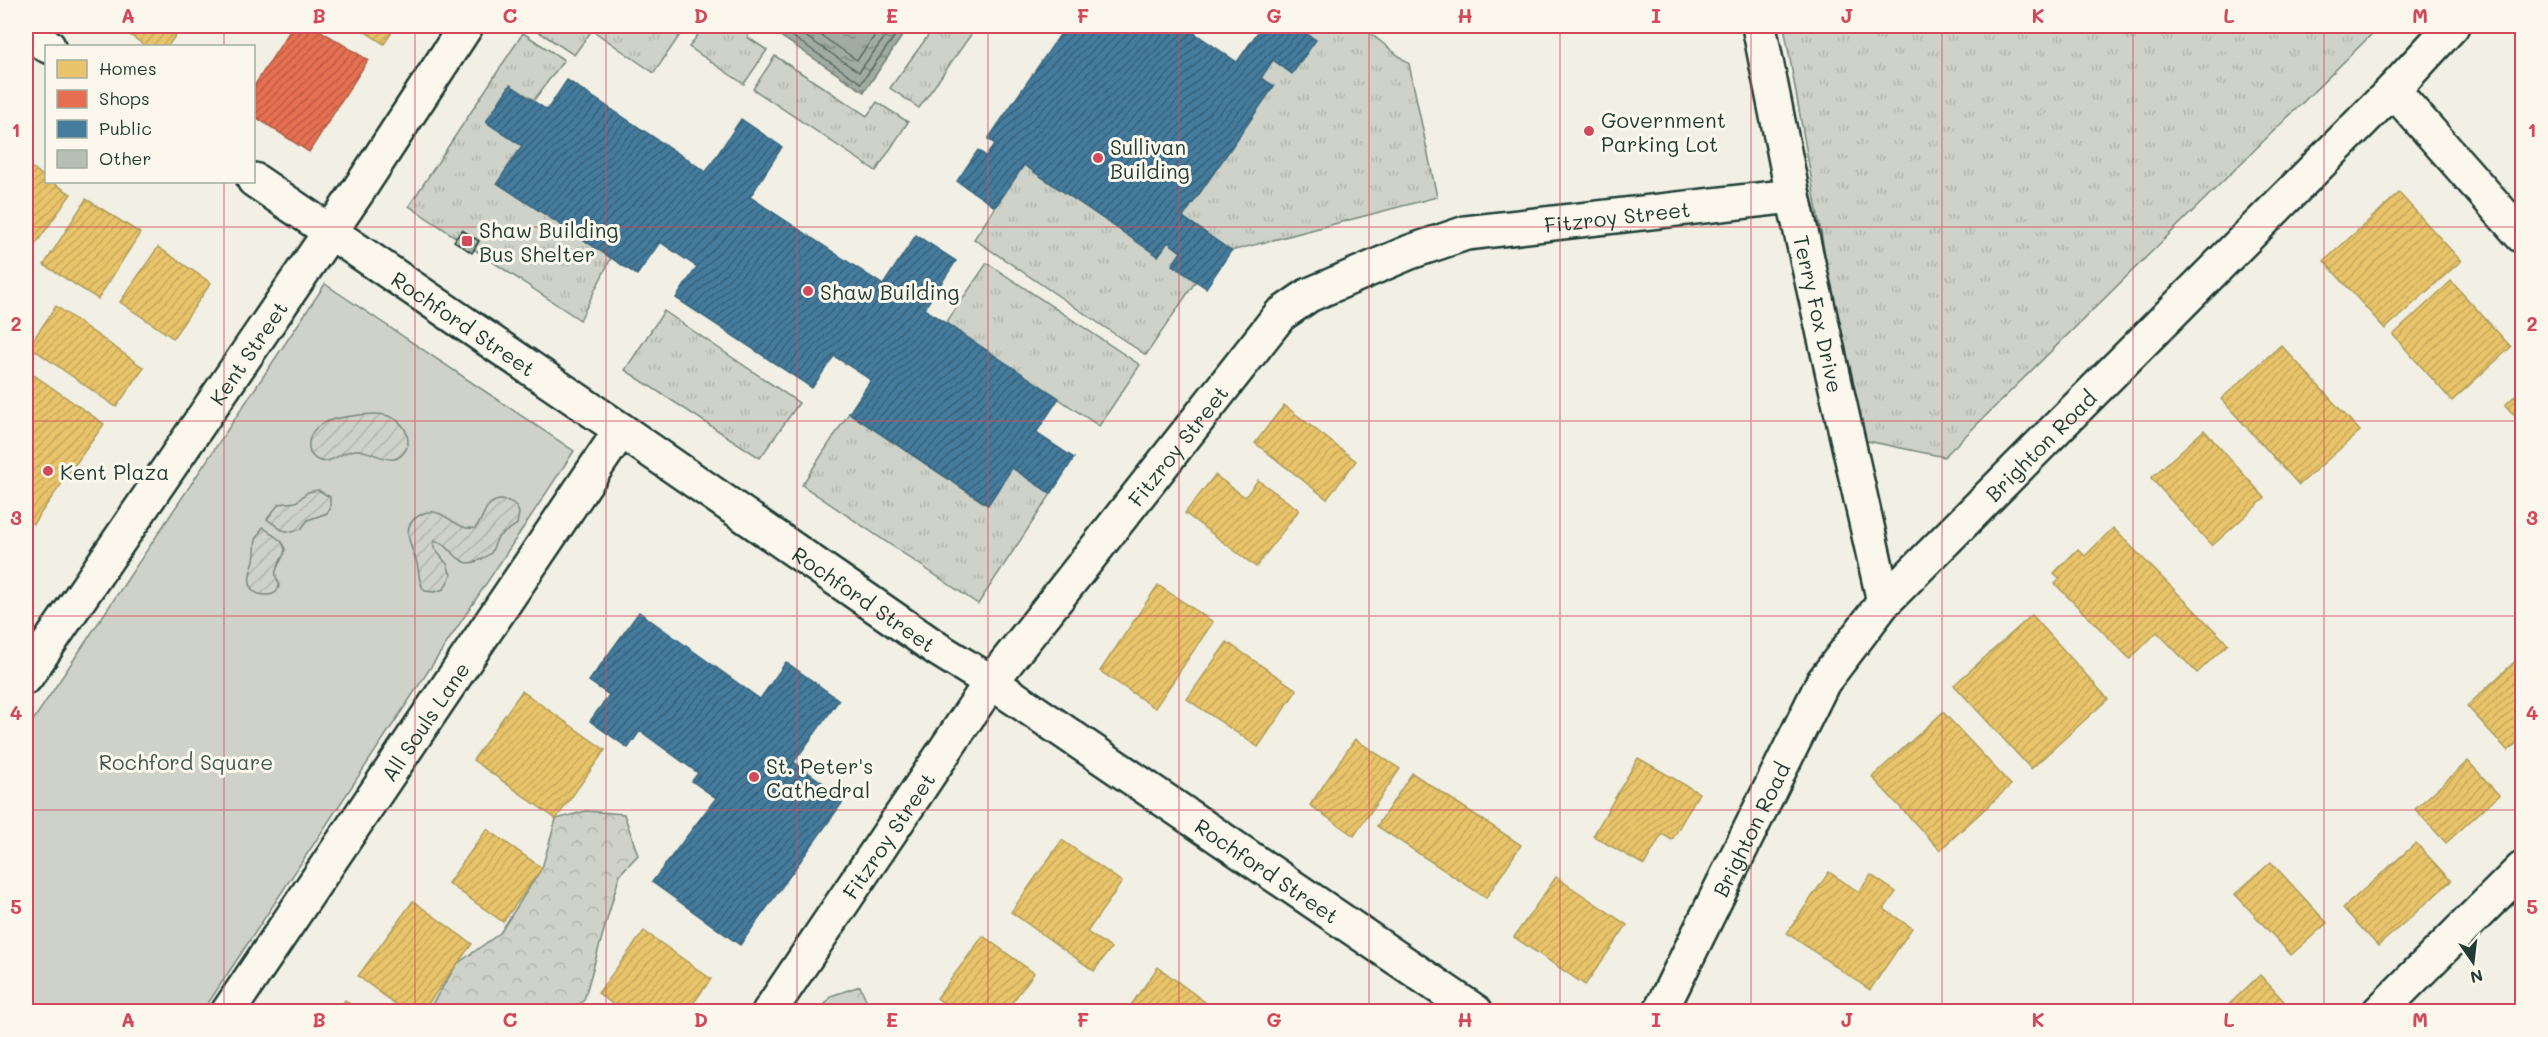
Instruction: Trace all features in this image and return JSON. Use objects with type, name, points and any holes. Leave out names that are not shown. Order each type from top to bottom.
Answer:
[{"type":"street","name":"Kent Street","points":[[26,677],[329,233],[466,26]]},
{"type":"street","name":"Terry Fox Drive","points":[[1759,26],[1793,196],[1884,602]]},
{"type":"street","name":"Brighton Road","points":[[1660,1011],[1823,682],[1884,602],[2393,90],[2452,26]]},
{"type":"street","points":[[26,32],[46,45]]},
{"type":"street","points":[[2393,90],[2523,236]]},
{"type":"street","name":"Rochford Street","points":[[255,181],[939,650],[991,682],[1476,1011]]},
{"type":"street","name":"Fitzroy Street","points":[[769,1011],[991,682],[1280,315],[1309,295],[1410,252],[1466,233],[1793,196]]},
{"type":"street","name":"All Souls Lane","points":[[228,1011],[621,430]]},
{"type":"street","points":[[2379,1011],[2523,868]]},
{"type":"green space","points":[[530,26],[686,26],[654,73],[592,30],[574,55]]},
{"type":"green space","points":[[704,26],[755,26],[747,37],[767,50],[744,84],[689,47]]},
{"type":"green space","points":[[935,26],[977,26],[919,108],[890,88]]},
{"type":"green space","points":[[1295,26],[1361,26],[1409,64],[1437,197],[1231,251],[1183,217],[1274,86],[1261,78],[1273,60],[1292,73],[1315,40]]},
{"type":"green space","points":[[1784,26],[2380,26],[1944,457],[1858,439]]},
{"type":"green space","points":[[523,33],[564,60],[534,100],[510,85],[486,122],[522,146],[498,183],[611,258],[580,320],[409,206]]},
{"type":"green space","points":[[775,56],[867,116],[877,102],[908,122],[876,171],[753,89]]},
{"type":"green space","points":[[1024,165],[1158,256],[1168,242],[1181,252],[1173,265],[1196,281],[1146,355],[974,239]]},
{"type":"green space","points":[[987,263],[1140,365],[1099,426],[946,323]]},
{"type":"green space","name":"Rochford Square","points":[[325,284],[574,451],[203,1011],[26,1012],[26,731]]},
{"type":"green space","points":[[664,311],[799,403],[760,458],[625,370]]},
{"type":"green space","points":[[849,413],[987,505],[1012,468],[1051,494],[978,604],[802,485]]},
{"type":"green space","points":[[372,414],[386,415],[402,425],[408,437],[408,445],[403,454],[391,459],[355,450],[331,460],[320,461],[310,453],[309,441],[313,432],[320,425],[340,418]]},
{"type":"green space","points":[[318,490],[330,497],[330,509],[327,513],[308,520],[301,529],[292,532],[282,530],[267,519],[279,504],[296,502],[308,492]]},
{"type":"green space","points":[[499,500],[514,504],[519,513],[517,524],[498,537],[491,553],[471,563],[464,562],[442,544],[434,541],[434,548],[447,564],[451,575],[444,589],[434,592],[425,591],[408,536],[408,530],[414,519],[428,512],[435,512],[461,526],[475,528],[487,508]]},
{"type":"green space","points":[[263,527],[282,542],[285,549],[276,573],[278,589],[275,593],[268,595],[252,590],[250,582],[255,542]]},
{"type":"green space","points":[[586,811],[624,814],[638,855],[620,874],[584,1000],[572,1011],[427,1012],[457,964],[500,933],[542,868],[556,819]]},
{"type":"green space","points":[[860,986],[871,1011],[820,1011],[831,996]]},
{"type":"water","points":[[786,26],[909,26],[864,92],[779,35]]},
{"type":"building: Homes","points":[[121,26],[182,26],[169,45],[144,45],[119,28]]},
{"type":"building: Homes","points":[[356,26],[396,26],[384,44]]},
{"type":"building: Homes","points":[[26,163],[45,177],[45,183],[54,183],[71,194],[35,245],[26,239]]},
{"type":"building: Homes","points":[[2399,193],[2461,261],[2385,329],[2324,261]]},
{"type":"building: Homes","points":[[86,199],[140,233],[98,299],[44,265]]},
{"type":"building: Homes","points":[[158,247],[211,283],[173,338],[120,302]]},
{"type":"building: Homes","points":[[2451,281],[2511,347],[2452,401],[2393,335]]},
{"type":"building: Homes","points":[[56,306],[144,368],[116,407],[29,346]]},
{"type":"building: Homes","points":[[2281,345],[2360,431],[2299,485],[2221,399]]},
{"type":"building: Homes","name":"Kent Plaza","points":[[34,375],[104,424],[33,524],[26,519],[26,386]]},
{"type":"building: Homes","points":[[2522,389],[2522,424],[2505,405]]},
{"type":"building: Homes","points":[[1284,405],[1356,461],[1327,499],[1255,443]]},
{"type":"building: Homes","points":[[2204,430],[2265,498],[2212,546],[2151,478]]},
{"type":"building: Homes","points":[[1215,475],[1245,497],[1258,480],[1299,510],[1256,567],[1185,513]]},
{"type":"building: Homes","points":[[2113,528],[2228,644],[2197,673],[2157,632],[2130,659],[2055,584],[2060,579],[2054,573],[2078,549],[2085,556]]},
{"type":"building: Homes","points":[[1158,585],[1213,622],[1155,708],[1100,671]]},
{"type":"building: Homes","points":[[2032,615],[2108,699],[2031,769],[1954,685]]},
{"type":"building: Homes","points":[[1227,642],[1297,690],[1258,747],[1187,699]]},
{"type":"building: Homes","points":[[2522,655],[2522,738],[2508,751],[2467,706]]},
{"type":"building: Homes","points":[[522,691],[605,750],[556,819],[473,760]]},
{"type":"building: Homes","points":[[1943,712],[2011,785],[1940,850],[1872,777]]},
{"type":"building: Homes","points":[[1355,739],[1400,769],[1354,836],[1310,805]]},
{"type":"building: Homes","points":[[1638,758],[1699,793],[1672,840],[1662,834],[1644,865],[1593,836]]},
{"type":"building: Homes","points":[[2468,761],[2499,795],[2446,843],[2415,809]]},
{"type":"building: Homes","points":[[1412,773],[1521,845],[1486,898],[1377,826]]},
{"type":"building: Homes","points":[[487,829],[542,868],[503,922],[448,883]]},
{"type":"building: Homes","points":[[1062,840],[1122,882],[1087,932],[1111,948],[1094,971],[1011,912]]},
{"type":"building: Homes","points":[[2416,843],[2451,881],[2378,946],[2343,908]]},
{"type":"building: Homes","points":[[2271,862],[2327,923],[2291,955],[2235,894]]},
{"type":"building: Homes","points":[[1829,872],[1859,892],[1871,875],[1896,892],[1884,909],[1912,928],[1870,990],[1787,933]]},
{"type":"building: Homes","points":[[1556,877],[1627,925],[1585,985],[1514,937]]},
{"type":"building: Homes","points":[[413,901],[472,944],[422,1012],[406,1012],[358,976]]},
{"type":"building: Homes","points":[[644,931],[711,979],[687,1012],[623,1012],[598,993]]},
{"type":"building: Homes","points":[[983,936],[1034,973],[1005,1012],[955,1012],[937,998]]},
{"type":"building: Homes","points":[[1158,967],[1197,996],[1218,1012],[1126,1012]]},
{"type":"building: Homes","points":[[2260,975],[2294,1012],[2221,1012]]},
{"type":"building: Homes","points":[[2522,997],[2522,1012],[2506,1012]]},
{"type":"building: Homes","points":[[345,1000],[360,1012],[337,1012]]},
{"type":"building: Shops","points":[[293,26],[313,26],[368,60],[309,152],[255,117],[255,84]]},
{"type":"building: Public","name":"Sullivan Building","points":[[1066,26],[1184,26],[1237,62],[1262,26],[1295,26],[1316,40],[1292,74],[1273,60],[1261,78],[1274,86],[1183,217],[1231,251],[1206,288],[1172,265],[1181,252],[1168,242],[1158,256],[1024,165],[995,207],[957,181],[978,150],[986,156],[995,144],[988,139]]},
{"type":"building: Public","name":"Shaw Building","points":[[567,80],[706,172],[741,119],[782,147],[750,197],[883,285],[916,235],[956,261],[924,309],[1059,398],[1036,433],[1074,458],[1051,494],[1012,468],[988,505],[849,413],[871,380],[834,356],[812,388],[676,298],[697,267],[660,242],[637,275],[497,183],[522,146],[486,122],[510,85],[547,110]]},
{"type":"building: Public","name":"St. Peter's Cathedral","points":[[639,612],[760,699],[786,662],[839,700],[794,762],[845,799],[740,945],[652,882],[716,798],[692,781],[698,773],[640,731],[628,748],[590,721],[609,695],[589,681]]},
{"type":"building: Other","points":[[462,230],[479,241],[472,253],[454,241]]},
{"type":"place","name":"Government Parking Lot","points":[[1589,131]]},
{"type":"place","name":"Sullivan Building","points":[[1098,158]]},
{"type":"place","name":"Shaw Building Bus Shelter","points":[[467,241]]},
{"type":"place","name":"Shaw Building","points":[[808,291]]},
{"type":"place","name":"Kent Plaza","points":[[48,471]]},
{"type":"place","name":"St. Peter's Cathedral","points":[[754,777]]}]
